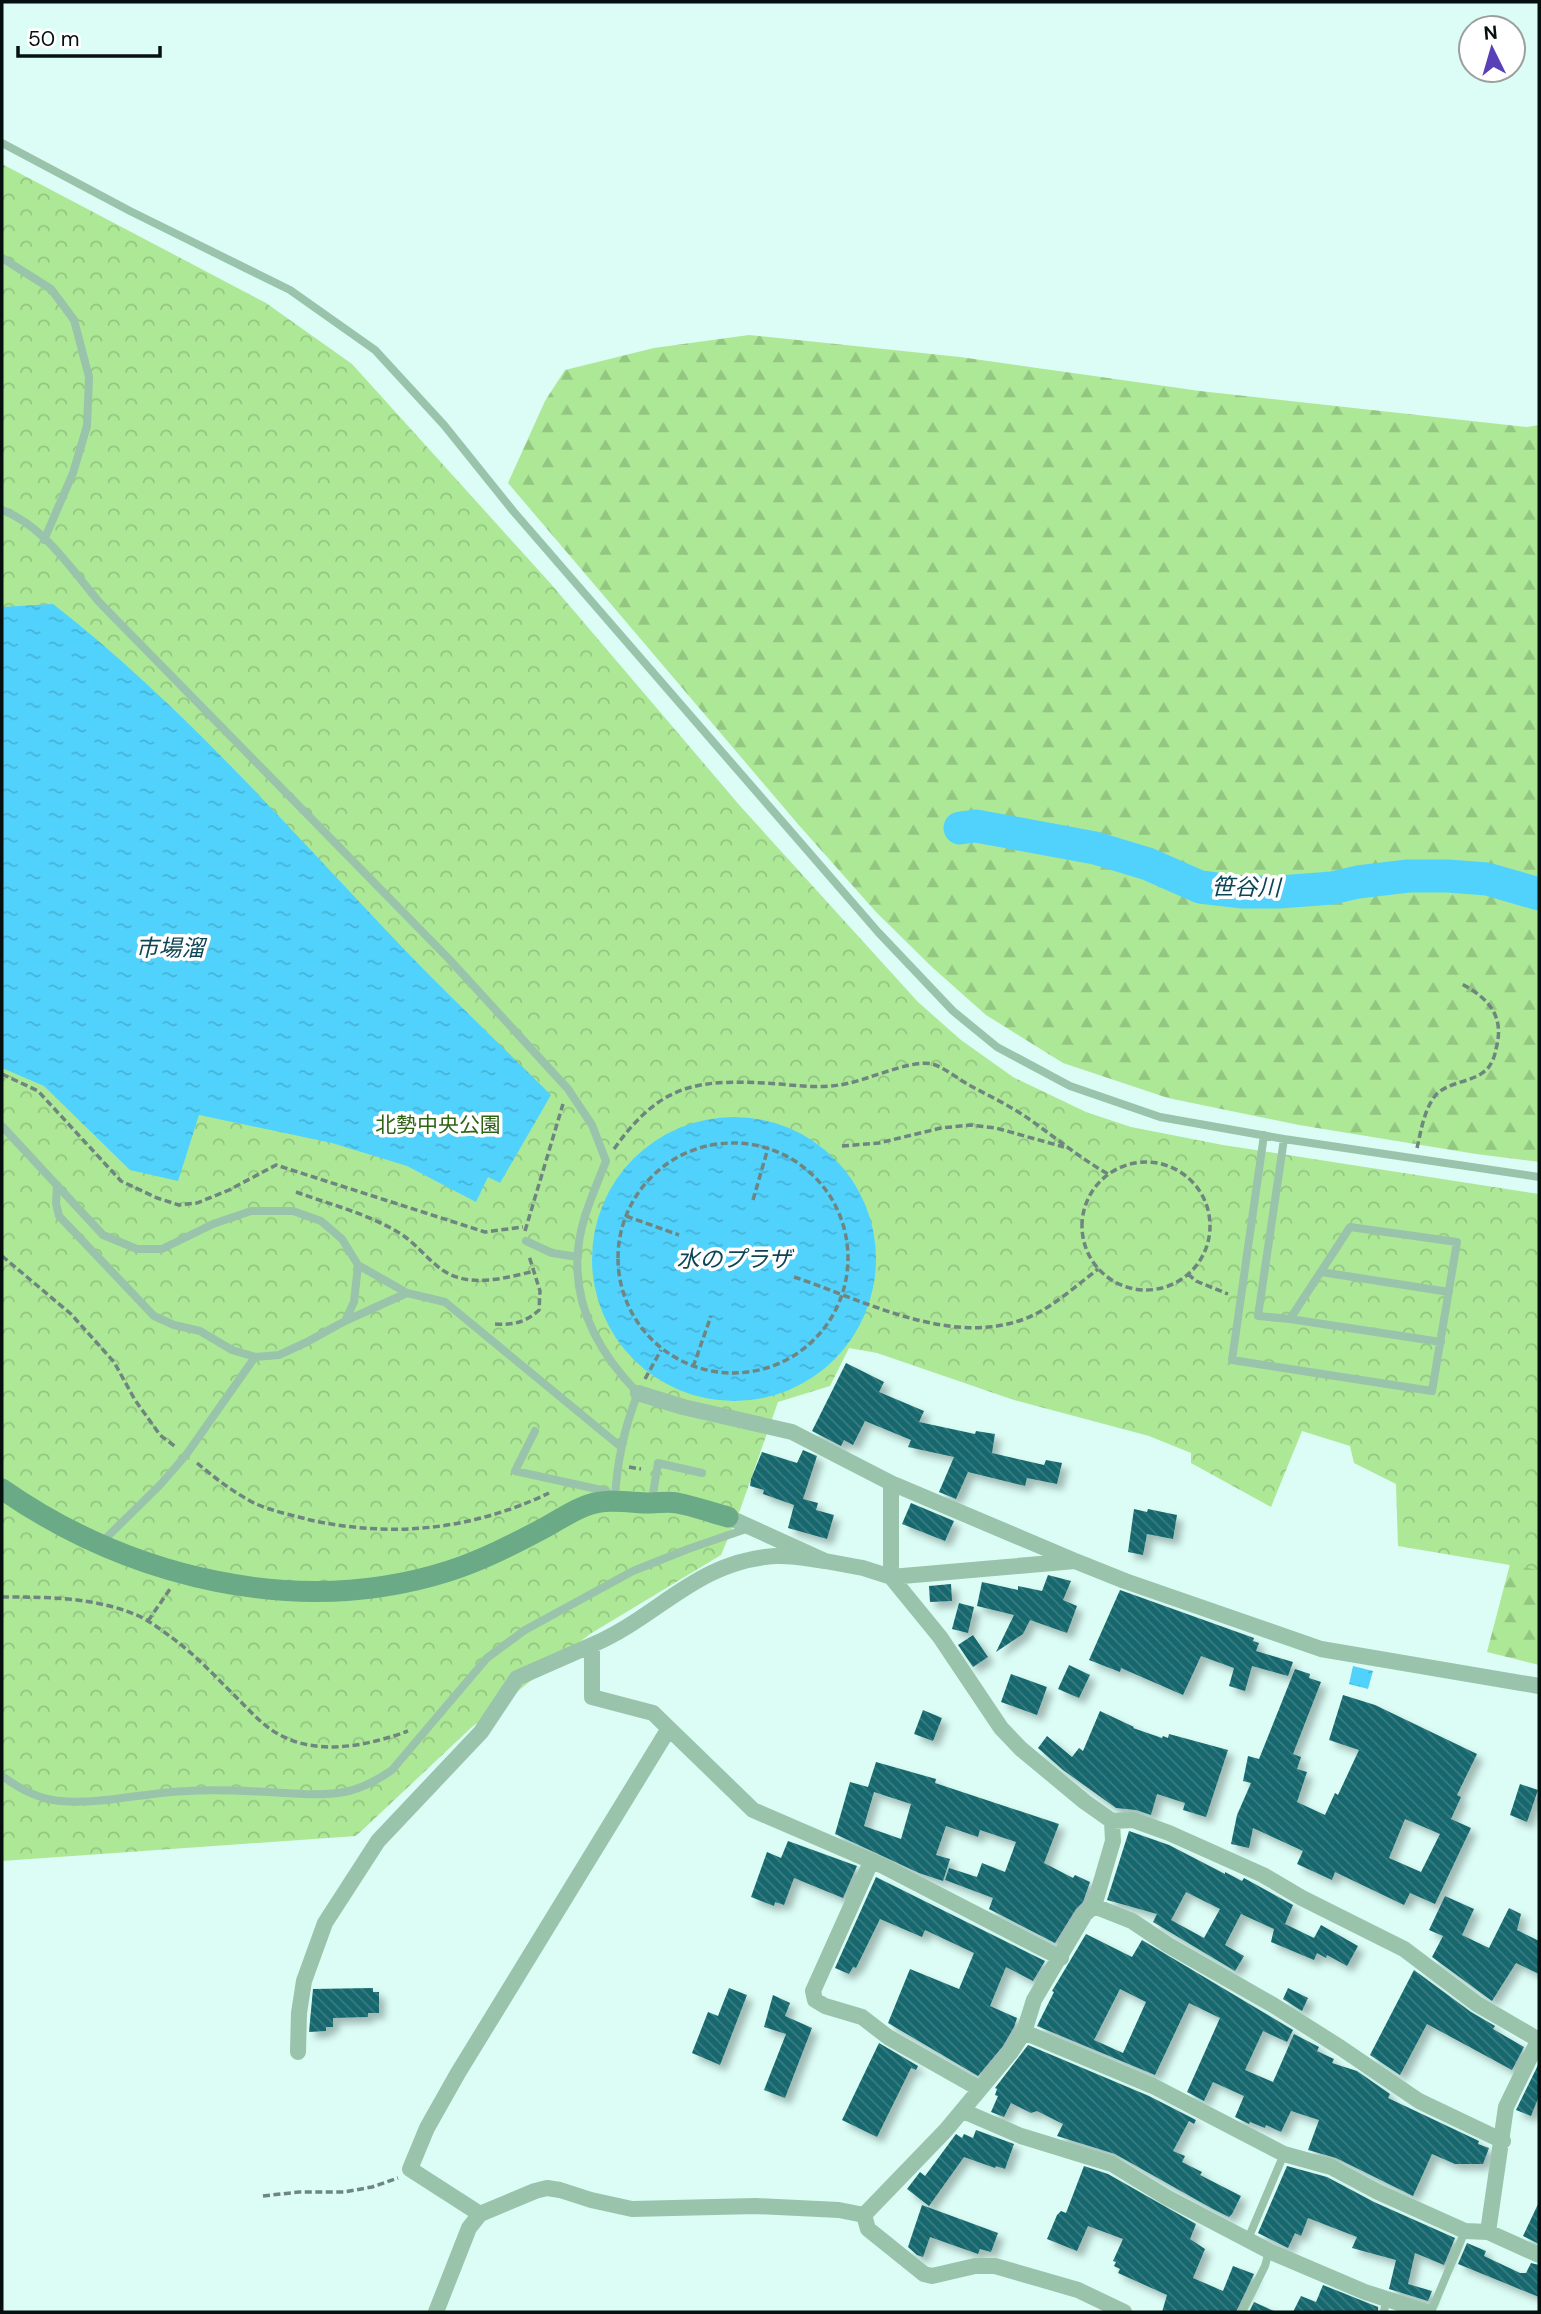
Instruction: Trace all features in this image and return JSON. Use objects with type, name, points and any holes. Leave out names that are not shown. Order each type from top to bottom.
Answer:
[{"type":"street","points":[[638,1393],[683,1407],[792,1432],[891,1483],[1075,1561],[1321,1649],[1539,1686]]},
{"type":"street","points":[[891,1483],[891,1577],[940,1637],[1000,1728],[1021,1749],[1112,1821],[1133,1820],[1170,1833],[1263,1875],[1313,1904],[1404,1950],[1477,2004],[1539,2039],[1506,2107],[1488,2232]]},
{"type":"street","points":[[2,1489],[33,1511],[99,1545],[134,1559],[216,1582],[261,1588],[307,1592],[355,1591],[407,1582],[499,1552],[588,1505],[615,1501],[675,1502],[728,1517],[825,1561]]},
{"type":"street","points":[[298,2052],[299,2013],[304,1981],[325,1923],[378,1841],[481,1732],[517,1678],[616,1635],[672,1595],[722,1567],[777,1556],[863,1568],[891,1577],[1075,1561]]},
{"type":"street","points":[[592,1645],[592,1697],[653,1713],[753,1810],[871,1862],[1061,1958]]},
{"type":"street","points":[[480,2214],[411,2169],[427,2128],[458,2073],[668,1730]]},
{"type":"street","points":[[864,2215],[963,2111],[1024,2032],[1034,2000],[1085,1914],[1094,1906],[1113,1841],[1112,1821]]},
{"type":"street","points":[[871,1862],[813,1991],[815,2000],[825,2006],[862,2017],[888,2037],[980,2089]]},
{"type":"street","points":[[1094,1906],[1132,1922],[1273,2005],[1419,2101],[1503,2141]]},
{"type":"street","points":[[1024,2032],[1153,2086],[1284,2154],[1331,2166],[1378,2192],[1465,2231],[1488,2232],[1539,2255]]},
{"type":"street","points":[[963,2111],[1021,2136],[1112,2164],[1269,2251],[1385,2306],[1429,2312]]},
{"type":"street","points":[[436,2312],[469,2228],[480,2214],[547,2188],[632,2209],[756,2206],[839,2210],[864,2215]]},
{"type":"street","points":[[864,2215],[868,2228],[924,2274],[932,2276],[975,2266],[995,2266],[1078,2290],[1124,2312]]},
{"type":"lane","points":[[2,144],[289,290],[375,349],[444,425],[514,512],[878,932],[953,1011],[996,1047],[1070,1087],[1160,1117],[1414,1160],[1539,1177]]},
{"type":"lane","points":[[2,258],[51,289],[74,320],[89,377],[87,426],[73,473],[44,540]]},
{"type":"lane","points":[[2,510],[19,516],[44,540],[100,603],[449,958],[568,1089],[592,1125],[606,1161],[584,1218],[578,1257],[580,1297],[588,1324],[600,1348],[638,1393],[626,1424],[617,1464],[615,1501]]},
{"type":"lane","points":[[2,1126],[103,1235],[137,1249],[162,1249],[213,1224],[251,1211],[293,1211],[320,1221],[342,1239],[358,1265],[407,1293],[445,1302],[621,1447]]},
{"type":"lane","points":[[1264,1135],[1232,1360],[1432,1391],[1457,1242],[1350,1227],[1290,1319]]},
{"type":"lane","points":[[1284,1139],[1258,1316],[1440,1342]]},
{"type":"lane","points":[[57,1185],[55,1203],[59,1216],[154,1316],[174,1325],[200,1331],[232,1350],[255,1357],[279,1355],[407,1293]]},
{"type":"lane","points":[[526,1241],[552,1253],[578,1257]]},
{"type":"lane","points":[[345,1321],[354,1302],[358,1265]]},
{"type":"lane","points":[[1321,1272],[1449,1292]]},
{"type":"lane","points":[[99,1545],[160,1485],[186,1455],[255,1357]]},
{"type":"lane","points":[[535,1431],[515,1471],[606,1491],[615,1501]]},
{"type":"lane","points":[[651,1503],[658,1463],[702,1473]]},
{"type":"lane","points":[[2,1776],[36,1796],[79,1802],[185,1791],[326,1794],[350,1791],[374,1782],[392,1770],[487,1658],[525,1630],[633,1571],[753,1527]]},
{"type":"lane","points":[[1248,2239],[1284,2154]]},
{"type":"lane","points":[[1429,2312],[1465,2231]]},
{"type":"lane","points":[[1242,2312],[1265,2266],[1269,2251]]},
{"type":"path","points":[[1414,1160],[1424,1118],[1435,1095],[1487,1070],[1499,1038],[1498,1022],[1492,1006],[1480,994],[1462,984]]},
{"type":"path","points":[[606,1161],[628,1129],[647,1109],[671,1094],[703,1083],[731,1081],[837,1086],[860,1082],[913,1065],[933,1064],[1028,1118],[1066,1148],[1108,1174]]},
{"type":"path","points":[[2,1074],[38,1091],[121,1181],[179,1205],[197,1203],[229,1190],[276,1165],[485,1232],[525,1227]]},
{"type":"path","points":[[464,1317],[481,1323],[513,1325],[530,1319],[539,1310],[540,1291],[526,1241],[525,1227],[568,1089]]},
{"type":"path","points":[[842,1146],[879,1143],[941,1128],[971,1125],[996,1128],[1066,1148]]},
{"type":"path","points":[[745,1142],[768,1148],[793,1160],[807,1171],[825,1189],[837,1212],[846,1236],[849,1262],[837,1311],[808,1348],[789,1359],[770,1365],[728,1371],[693,1367],[662,1350],[636,1321],[625,1301],[619,1258],[626,1216],[636,1196],[652,1176],[667,1163],[687,1153],[745,1142]]},
{"type":"path","points":[[753,1200],[768,1148]]},
{"type":"path","points":[[1148,1162],[1170,1167],[1188,1178],[1201,1194],[1209,1213],[1210,1234],[1204,1254],[1188,1274],[1175,1283],[1155,1289],[1134,1289],[1114,1281],[1098,1269],[1087,1251],[1082,1230],[1084,1209],[1093,1190],[1108,1174],[1127,1165],[1148,1162]]},
{"type":"path","points":[[296,1192],[375,1220],[399,1232],[454,1276],[489,1280],[535,1271]]},
{"type":"path","points":[[626,1216],[679,1235]]},
{"type":"path","points":[[2,1256],[71,1314],[114,1362],[135,1400],[160,1435],[226,1487],[256,1504],[294,1516],[349,1528],[448,1527],[518,1508],[569,1483]]},
{"type":"path","points":[[794,1277],[944,1327],[996,1327],[1028,1317],[1060,1298],[1098,1269]]},
{"type":"path","points":[[1188,1274],[1196,1281],[1228,1294]]},
{"type":"path","points":[[693,1367],[711,1316]]},
{"type":"path","points":[[638,1393],[662,1350]]},
{"type":"path","points":[[148,1621],[181,1572]]},
{"type":"path","points":[[2,1597],[51,1597],[96,1603],[134,1614],[148,1621],[196,1657],[259,1720],[282,1736],[310,1745],[344,1747],[388,1738],[433,1722]]},
{"type":"path","points":[[263,2196],[299,2192],[344,2192],[372,2187],[404,2176],[411,2169]]},
{"type":"green space","name":"北勢中央公園","points":[[2,164],[266,303],[352,364],[551,584],[741,807],[918,1002],[961,1040],[1013,1077],[1086,1112],[1131,1127],[1223,1145],[1539,1194],[1539,1570],[1398,1546],[1396,1484],[1354,1463],[1350,1446],[1302,1431],[1271,1507],[1191,1463],[1191,1453],[1149,1436],[1014,1400],[877,1353],[849,1348],[830,1386],[778,1402],[721,1555],[590,1634],[472,1727],[356,1836],[2,1861]]},
{"type":"green space","points":[[749,335],[960,357],[1200,391],[1527,427],[1539,425],[1539,1162],[1299,1125],[1168,1098],[1063,1063],[986,1015],[876,912],[508,483],[545,401],[565,370],[654,348]]},
{"type":"green space","points":[[1525,1507],[1539,1509],[1539,1665],[1487,1652]]},
{"type":"water","name":"市場溜","points":[[53,604],[98,640],[183,718],[423,969],[551,1095],[500,1183],[488,1177],[476,1202],[407,1166],[332,1143],[199,1115],[178,1181],[130,1170],[44,1086],[2,1068],[2,607]]},
{"type":"water","name":"水のプラザ","points":[[734,1117],[775,1123],[801,1134],[824,1149],[844,1169],[859,1192],[870,1218],[876,1259],[870,1300],[859,1326],[844,1349],[824,1369],[801,1384],[775,1395],[734,1401],[693,1395],[667,1384],[644,1369],[624,1349],[609,1326],[598,1300],[592,1259],[598,1218],[609,1192],[624,1169],[644,1149],[667,1134],[693,1123]]},
{"type":"water","points":[[1353,1666],[1373,1671],[1368,1689],[1349,1684]]},
{"type":"building","points":[[846,1363],[884,1382],[879,1392],[924,1411],[919,1422],[975,1434],[976,1431],[995,1434],[992,1453],[1044,1465],[1046,1460],[1062,1463],[1057,1484],[1027,1478],[1025,1486],[968,1472],[956,1499],[939,1492],[954,1457],[908,1447],[911,1440],[865,1421],[853,1445],[844,1440],[841,1446],[812,1431]]},
{"type":"building","points":[[803,1450],[817,1456],[803,1499],[818,1503],[816,1510],[834,1515],[827,1539],[788,1528],[794,1505],[763,1494],[764,1490],[750,1486],[762,1452],[797,1463]]},
{"type":"building","points":[[911,1503],[954,1521],[945,1541],[902,1524]]},
{"type":"building","points":[[1134,1509],[1177,1515],[1173,1539],[1147,1534],[1143,1555],[1128,1552]]},
{"type":"building","points":[[1048,1575],[1071,1581],[1063,1600],[1077,1606],[1067,1633],[1030,1620],[1023,1634],[996,1652],[1014,1615],[977,1606],[982,1582],[1018,1590],[1018,1586],[1042,1591]]},
{"type":"building","points":[[951,1584],[952,1601],[930,1602],[929,1586]]},
{"type":"building","points":[[1120,1590],[1254,1638],[1253,1641],[1259,1643],[1256,1651],[1293,1662],[1288,1676],[1252,1666],[1245,1691],[1229,1686],[1234,1668],[1201,1656],[1183,1695],[1121,1668],[1120,1672],[1089,1660]]},
{"type":"building","points":[[959,1603],[974,1607],[968,1633],[952,1629]]},
{"type":"building","points":[[973,1635],[988,1657],[973,1667],[958,1645]]},
{"type":"building","points":[[1069,1665],[1090,1675],[1079,1698],[1058,1689]]},
{"type":"building","points":[[1295,1669],[1310,1674],[1309,1678],[1321,1682],[1293,1754],[1301,1757],[1297,1769],[1307,1772],[1297,1802],[1325,1815],[1335,1793],[1338,1795],[1359,1750],[1329,1740],[1343,1695],[1375,1705],[1477,1754],[1457,1795],[1461,1797],[1451,1819],[1471,1828],[1435,1904],[1410,1893],[1404,1905],[1335,1872],[1332,1880],[1297,1864],[1303,1851],[1253,1828],[1249,1848],[1231,1844],[1237,1815],[1251,1783],[1243,1781],[1248,1756],[1259,1759]],"holes":[[[1405,1819],[1440,1834],[1421,1872],[1389,1858]]]},
{"type":"building","points":[[1011,1674],[1047,1687],[1037,1715],[1001,1702]]},
{"type":"building","points":[[923,1710],[942,1718],[933,1741],[914,1734]]},
{"type":"building","points":[[1100,1711],[1133,1728],[1162,1738],[1168,1738],[1169,1734],[1228,1750],[1206,1817],[1183,1810],[1185,1803],[1157,1794],[1151,1815],[1116,1808],[1063,1770],[1038,1748],[1047,1736],[1072,1757],[1079,1748],[1083,1751]]},
{"type":"building","points":[[876,1762],[936,1779],[935,1783],[1059,1824],[1044,1863],[1073,1878],[1075,1875],[1090,1882],[1083,1902],[1055,1943],[989,1909],[993,1898],[945,1880],[949,1868],[977,1877],[982,1863],[1005,1872],[1016,1842],[980,1830],[978,1837],[946,1826],[936,1855],[950,1859],[943,1881],[919,1873],[835,1834],[850,1782],[868,1787]],"holes":[[[874,1792],[911,1804],[901,1839],[864,1826]]]},
{"type":"building","points":[[1520,1784],[1538,1790],[1527,1822],[1510,1815]]},
{"type":"building","points":[[1129,1831],[1169,1845],[1242,1881],[1244,1878],[1293,1905],[1285,1924],[1314,1938],[1321,1925],[1358,1946],[1347,1966],[1327,1955],[1326,1958],[1317,1953],[1314,1960],[1271,1942],[1274,1929],[1241,1914],[1225,1945],[1244,1956],[1235,1971],[1153,1922],[1157,1914],[1107,1900]],"holes":[[[1186,1892],[1220,1909],[1204,1938],[1171,1920]]]},
{"type":"building","points":[[788,1841],[857,1866],[843,1898],[794,1878],[784,1905],[775,1902],[774,1906],[751,1897],[767,1852],[781,1858]]},
{"type":"building","points":[[876,1877],[1045,1961],[1033,1981],[1006,1967],[990,2006],[1017,2018],[1003,2046],[978,2076],[888,2023],[910,1969],[959,1989],[974,1953],[925,1930],[922,1937],[880,1919],[856,1968],[853,1967],[849,1974],[835,1968]]},
{"type":"building","points":[[1445,1896],[1474,1909],[1462,1935],[1489,1948],[1509,1908],[1521,1914],[1517,1930],[1539,1941],[1539,1974],[1516,1963],[1492,2001],[1432,1957],[1443,1936],[1429,1930]]},
{"type":"building","points":[[1086,1934],[1132,1957],[1142,1940],[1293,2030],[1287,2042],[1263,2031],[1245,2070],[1273,2082],[1294,2034],[1319,2047],[1317,2051],[1334,2059],[1332,2063],[1357,2071],[1390,2094],[1388,2098],[1479,2141],[1478,2144],[1489,2148],[1483,2164],[1455,2164],[1432,2154],[1413,2196],[1336,2158],[1308,2150],[1319,2120],[1291,2111],[1281,2132],[1266,2125],[1265,2128],[1250,2122],[1249,2124],[1235,2117],[1244,2096],[1213,2082],[1204,2101],[1187,2092],[1220,2018],[1189,2003],[1155,2075],[1037,2026],[1054,1992],[1052,1991]],"holes":[[[1120,1989],[1146,2002],[1123,2053],[1094,2040]]]},
{"type":"building","points":[[1414,1970],[1471,2012],[1495,2026],[1493,2029],[1524,2047],[1512,2070],[1427,2024],[1400,2075],[1370,2055]]},
{"type":"building","points":[[373,1988],[373,1992],[379,1992],[379,2013],[368,2013],[368,2017],[333,2018],[333,2027],[326,2027],[326,2031],[309,2032],[313,1989]]},
{"type":"building","points":[[729,1988],[747,1995],[720,2065],[692,2053],[708,2012],[718,2016]]},
{"type":"building","points":[[1288,1988],[1308,1998],[1302,2011],[1283,1999]]},
{"type":"building","points":[[773,1995],[790,2003],[785,2016],[812,2028],[785,2098],[764,2090],[786,2034],[764,2027]]},
{"type":"building","points":[[879,2043],[918,2066],[916,2070],[911,2068],[877,2137],[842,2120]]},
{"type":"building","points":[[1028,2045],[1149,2096],[1196,2120],[1194,2124],[1189,2121],[1173,2151],[1185,2156],[1182,2162],[1202,2172],[1200,2175],[1241,2196],[1232,2214],[1229,2217],[1211,2208],[1115,2154],[1057,2136],[1063,2124],[1037,2111],[1031,2113],[1011,2103],[1004,2117],[991,2112],[998,2096],[995,2095],[995,2088]]},
{"type":"building","points":[[1539,2063],[1539,2096],[1531,2116],[1516,2110]]},
{"type":"building","points":[[976,2130],[1014,2144],[1005,2169],[964,2157],[929,2206],[907,2189],[920,2172],[925,2176],[956,2134],[962,2138],[964,2134],[973,2138]]},
{"type":"building","points":[[1084,2166],[1108,2174],[1196,2224],[1190,2239],[1205,2249],[1193,2278],[1223,2291],[1233,2266],[1254,2274],[1236,2312],[1162,2312],[1167,2295],[1118,2273],[1120,2269],[1114,2266],[1116,2262],[1113,2261],[1123,2239],[1088,2226],[1077,2251],[1047,2239],[1057,2215],[1061,2211],[1066,2213]]},
{"type":"building","points":[[1287,2166],[1327,2177],[1374,2202],[1455,2238],[1444,2265],[1415,2253],[1408,2284],[1432,2291],[1428,2301],[1389,2289],[1396,2260],[1352,2248],[1357,2237],[1308,2218],[1301,2236],[1295,2233],[1288,2248],[1258,2233]]},
{"type":"building","points":[[1539,2202],[1539,2244],[1523,2236]]},
{"type":"building","points":[[922,2205],[998,2233],[991,2252],[980,2249],[978,2254],[930,2237],[923,2257],[917,2255],[908,2247]]},
{"type":"building","points":[[1467,2243],[1486,2251],[1484,2256],[1520,2273],[1526,2273],[1531,2263],[1539,2265],[1539,2297],[1458,2264]]},
{"type":"building","points":[[1323,2285],[1378,2307],[1378,2312],[1293,2312],[1301,2296],[1316,2302]]},
{"type":"building","points":[[1254,2302],[1276,2312],[1249,2312]]},
{"type":"waterway","name":"笹谷川","points":[[960,828],[976,826],[1095,848],[1148,864],[1200,887],[1243,892],[1332,888],[1408,876],[1448,876],[1487,879],[1539,894]]}]
